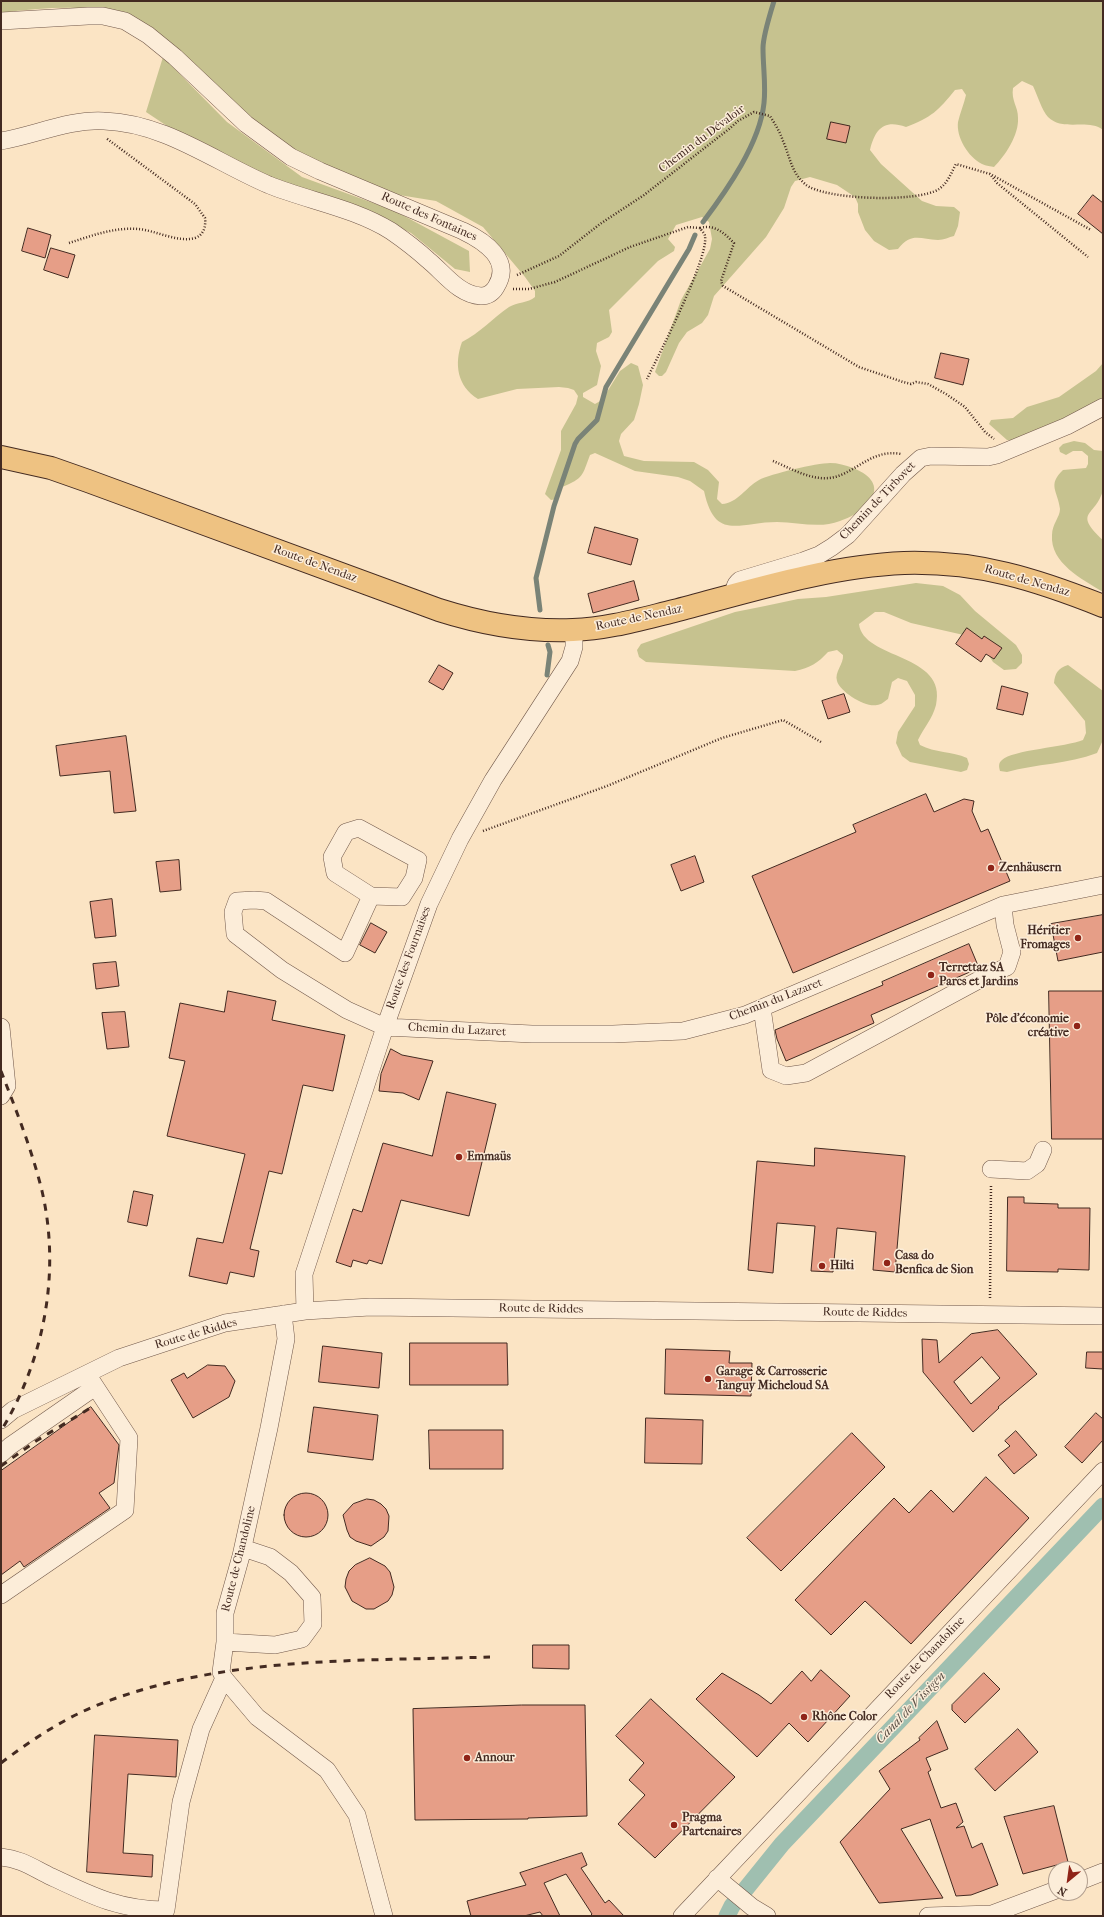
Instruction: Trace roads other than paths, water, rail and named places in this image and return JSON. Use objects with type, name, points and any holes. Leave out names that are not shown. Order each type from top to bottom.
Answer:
[{"type":"main road","name":"Route de Nendaz","points":[[1,457],[25,461],[88,481],[466,618],[574,638],[616,625],[736,595],[840,571],[869,566],[930,563],[958,564],[1006,572],[1066,591],[1103,606]]},
{"type":"street","name":"Route des Fontaines","points":[[1,21],[103,16],[137,27],[175,57],[246,124],[291,157],[337,178],[457,228],[485,243],[498,258],[501,266],[499,281],[491,293],[485,296],[470,293],[452,282],[405,240],[390,230],[363,217],[268,184],[155,130],[104,120],[75,122],[1,141]]},
{"type":"street","name":"Chemin de Tirbovet","points":[[736,595],[734,588],[736,583],[740,580],[819,555],[839,542],[856,527],[910,467],[921,458],[931,456],[988,456],[1013,449],[1067,426],[1103,407]]},
{"type":"street","name":"Route des Fournaises","points":[[305,1311],[304,1274],[385,1026],[429,904],[460,840],[493,780],[570,661],[574,638]]},
{"type":"street","points":[[359,828],[418,860],[414,878],[402,897],[371,896],[334,873],[332,858],[346,832],[359,828]]},
{"type":"street","name":"Chemin du Lazaret","points":[[371,896],[345,953],[266,901],[237,901],[233,912],[235,934],[289,974],[347,1010],[385,1026],[532,1034],[620,1034],[682,1031],[745,1015],[1003,905],[1103,885]]},
{"type":"street","points":[[762,1008],[771,1070],[786,1076],[806,1073],[988,974],[1007,967],[1012,952],[1005,925],[1003,905]]},
{"type":"street","points":[[1,1027],[7,1086],[1,1096]]},
{"type":"street","points":[[991,1169],[1027,1171],[1037,1164],[1043,1150]]},
{"type":"street","name":"Route de Riddes","points":[[1,1420],[13,1410],[91,1380],[119,1358],[225,1323],[305,1311],[370,1307],[1103,1316]]},
{"type":"street","name":"Route de Chandoline","points":[[224,1678],[221,1672],[225,1642],[225,1613],[243,1548],[269,1428],[286,1339],[283,1314]]},
{"type":"street","points":[[1,1454],[91,1380],[129,1438],[125,1510],[1,1595]]},
{"type":"street","name":"Route de Chandoline","points":[[682,1916],[723,1883],[1103,1470]]},
{"type":"street","points":[[225,1642],[275,1645],[302,1639],[313,1624],[312,1596],[291,1573],[270,1557],[243,1548]]},
{"type":"street","points":[[1,1857],[24,1862],[37,1870],[92,1896],[117,1905],[143,1910],[166,1910],[181,1802],[201,1729],[224,1678],[257,1717],[327,1770],[357,1815],[384,1916]]},
{"type":"street","points":[[1088,1878],[1103,1872]]},
{"type":"street","points":[[723,1883],[752,1907],[767,1916]]},
{"type":"street","points":[[928,1916],[992,1914],[1048,1893]]},
{"type":"waterway","points":[[703,222],[732,181],[756,134],[765,96],[763,43],[774,1]]},
{"type":"waterway","points":[[540,610],[536,578],[554,506],[575,444],[597,420],[606,387],[689,249],[695,235]]},
{"type":"waterway","points":[[547,675],[550,652],[548,645]]},
{"type":"waterway","name":"Canal de Vissigen","points":[[727,1916],[732,1906],[782,1844],[1103,1506]]},
{"type":"railway","points":[[1,1071],[38,1176],[47,1222],[50,1253],[49,1284],[45,1315],[38,1345],[16,1404],[1,1431]]},
{"type":"railway","points":[[1,1466],[36,1441],[92,1407]]},
{"type":"railway","points":[[1,1763],[52,1728],[79,1713],[108,1701],[154,1686],[249,1668],[345,1661],[490,1657]]},
{"type":"place","name":"Zenhäusern","points":[[991,868]]},
{"type":"place","name":"Héritier Fromages","points":[[1078,938]]},
{"type":"place","name":"Terrettaz SA Parcs et Jardins","points":[[931,975]]},
{"type":"place","name":"Pôle d'économie créative","points":[[1077,1026]]},
{"type":"place","name":"Emmaüs","points":[[459,1157]]},
{"type":"place","name":"Casa do Benfica de Sion","points":[[887,1263]]},
{"type":"place","name":"Hilti","points":[[822,1266]]},
{"type":"place","name":"Garage & Carrosserie Tanguy Micheloud SA","points":[[708,1379]]},
{"type":"place","name":"Rhône Color","points":[[804,1717]]},
{"type":"place","name":"Annour","points":[[467,1758]]},
{"type":"place","name":"Pragma Partenaires","points":[[674,1825]]}]
